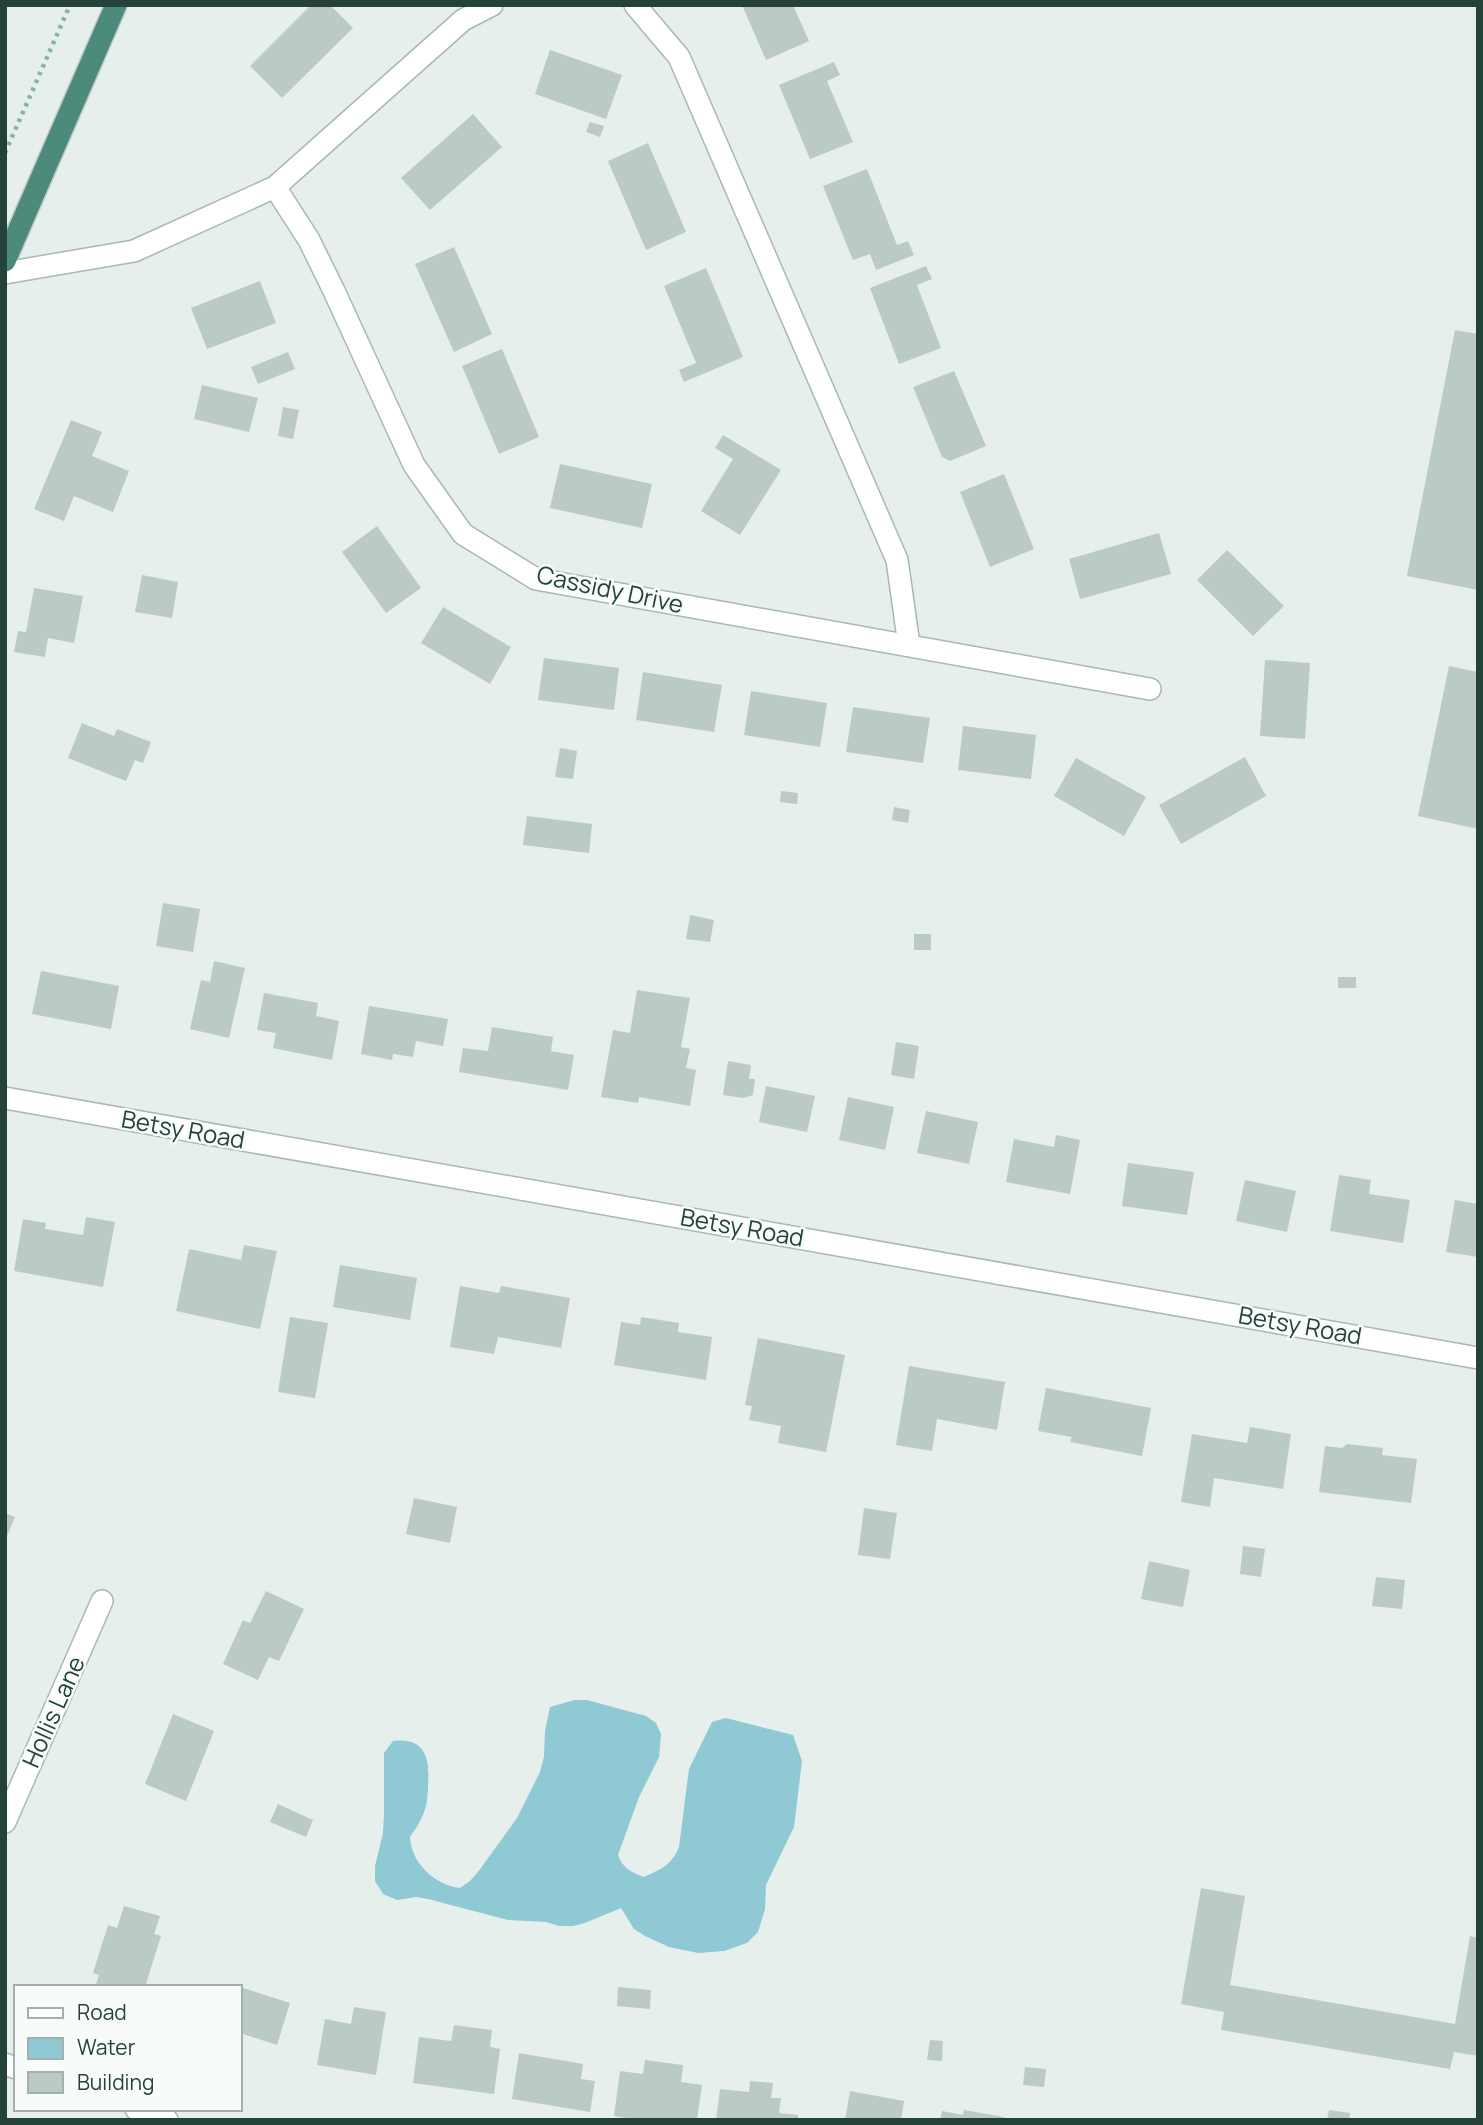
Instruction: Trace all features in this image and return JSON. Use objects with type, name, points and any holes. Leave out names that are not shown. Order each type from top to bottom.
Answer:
[{"type":"highway","points":[[5,261],[116,5]]},
{"type":"street","points":[[5,274],[134,251],[275,187],[463,20],[492,5]]},
{"type":"street","points":[[635,5],[679,58],[897,560],[909,645]]},
{"type":"street","name":"Cassidy Drive","points":[[275,187],[309,240],[414,465],[463,534],[536,579],[1150,689]]},
{"type":"street","name":"Betsy Road","points":[[5,1098],[1478,1358]]},
{"type":"street","name":"Hollis Lane","points":[[5,1822],[102,1601]]},
{"type":"street","points":[[142,2111],[167,2120]]},
{"type":"path","points":[[5,153],[70,5]]},
{"type":"water","points":[[574,1700],[587,1700],[646,1716],[656,1723],[661,1734],[659,1757],[639,1797],[618,1855],[628,1869],[644,1877],[669,1863],[679,1847],[689,1769],[712,1722],[726,1718],[793,1735],[802,1761],[794,1827],[766,1885],[765,1909],[758,1932],[747,1943],[724,1951],[698,1953],[669,1947],[634,1929],[621,1908],[585,1923],[559,1926],[546,1922],[508,1920],[416,1897],[397,1900],[383,1894],[375,1881],[375,1866],[383,1833],[384,1753],[393,1741],[412,1742],[419,1746],[428,1766],[426,1805],[421,1820],[410,1837],[415,1856],[433,1877],[460,1888],[478,1872],[517,1818],[540,1772],[550,1707]]},
{"type":"building","points":[[308,5],[330,5],[353,28],[282,98],[250,66],[310,6]]},
{"type":"building","points":[[742,5],[793,5],[809,41],[766,60]]},
{"type":"building","points":[[550,50],[622,75],[606,119],[535,94]]},
{"type":"building","points":[[834,62],[840,75],[827,81],[853,142],[810,159],[779,85]]},
{"type":"building","points":[[473,114],[502,147],[430,210],[401,178]]},
{"type":"building","points":[[590,122],[604,126],[600,137],[586,132]]},
{"type":"building","points":[[648,143],[686,232],[646,250],[608,161]]},
{"type":"building","points":[[867,169],[897,245],[908,241],[914,255],[876,270],[870,254],[853,260],[823,186]]},
{"type":"building","points":[[454,247],[492,334],[454,352],[415,264]]},
{"type":"building","points":[[926,266],[932,279],[917,285],[941,348],[899,364],[870,288]]},
{"type":"building","points":[[706,268],[743,357],[684,382],[679,370],[696,363],[664,286]]},
{"type":"building","points":[[260,281],[276,323],[207,349],[191,308]]},
{"type":"building","points":[[1455,330],[1478,334],[1478,590],[1407,576]]},
{"type":"building","points":[[502,349],[539,437],[499,454],[462,366]]},
{"type":"building","points":[[288,352],[295,369],[258,384],[251,367]]},
{"type":"building","points":[[954,371],[986,446],[950,461],[942,457],[913,387]]},
{"type":"building","points":[[202,385],[258,398],[249,432],[194,419]]},
{"type":"building","points":[[283,407],[299,410],[293,439],[278,436]]},
{"type":"building","points":[[71,420],[102,432],[92,456],[129,471],[113,512],[74,496],[64,521],[34,509]]},
{"type":"building","points":[[723,435],[781,470],[740,535],[701,511],[733,459],[715,448]]},
{"type":"building","points":[[560,464],[652,484],[642,528],[550,508]]},
{"type":"building","points":[[1004,474],[1034,549],[990,567],[960,492]]},
{"type":"building","points":[[377,526],[421,588],[386,613],[342,552]]},
{"type":"building","points":[[1159,533],[1171,574],[1080,599],[1069,559]]},
{"type":"building","points":[[1227,550],[1284,606],[1253,636],[1197,580]]},
{"type":"building","points":[[142,575],[178,582],[172,618],[135,612]]},
{"type":"building","points":[[34,588],[83,596],[74,643],[48,638],[45,657],[14,652],[18,631],[26,632]]},
{"type":"building","points":[[443,607],[511,647],[490,684],[421,643]]},
{"type":"building","points":[[544,658],[619,668],[614,710],[538,700]]},
{"type":"building","points":[[1265,660],[1310,663],[1305,739],[1260,736]]},
{"type":"building","points":[[1449,666],[1478,672],[1478,829],[1418,816]]},
{"type":"building","points":[[643,672],[722,685],[714,732],[636,720]]},
{"type":"building","points":[[751,691],[827,703],[820,747],[744,735]]},
{"type":"building","points":[[853,707],[930,718],[923,763],[846,752]]},
{"type":"building","points":[[82,723],[114,736],[117,729],[151,742],[143,763],[135,760],[126,781],[68,758]]},
{"type":"building","points":[[963,726],[1036,735],[1031,779],[958,770]]},
{"type":"building","points":[[560,748],[577,751],[573,779],[555,777]]},
{"type":"building","points":[[1245,757],[1266,796],[1181,844],[1159,805]]},
{"type":"building","points":[[1076,758],[1146,797],[1124,836],[1054,796]]},
{"type":"building","points":[[781,791],[798,793],[797,804],[780,802]]},
{"type":"building","points":[[894,807],[910,810],[908,823],[892,820]]},
{"type":"building","points":[[527,816],[592,824],[589,853],[523,845]]},
{"type":"building","points":[[163,903],[200,909],[193,952],[156,946]]},
{"type":"building","points":[[690,915],[714,920],[710,942],[686,939]]},
{"type":"building","points":[[914,934],[931,934],[931,950],[914,950]]},
{"type":"building","points":[[214,961],[245,968],[229,1038],[190,1029],[201,980],[210,982]]},
{"type":"building","points":[[41,971],[119,986],[111,1029],[32,1014]]},
{"type":"building","points":[[1338,977],[1356,977],[1356,988],[1338,988]]},
{"type":"building","points":[[637,990],[690,998],[681,1047],[690,1049],[686,1068],[696,1070],[690,1106],[639,1097],[638,1103],[601,1097],[613,1030],[630,1033]]},
{"type":"building","points":[[264,993],[318,1003],[316,1016],[339,1021],[332,1060],[273,1048],[276,1033],[257,1030]]},
{"type":"building","points":[[369,1006],[448,1019],[443,1046],[416,1041],[413,1057],[393,1054],[392,1060],[361,1054]]},
{"type":"building","points":[[492,1027],[553,1037],[551,1051],[574,1055],[568,1090],[459,1072],[463,1048],[488,1051]]},
{"type":"building","points":[[896,1042],[919,1046],[914,1079],[891,1075]]},
{"type":"building","points":[[728,1061],[751,1065],[749,1079],[755,1079],[753,1095],[743,1098],[723,1095]]},
{"type":"building","points":[[766,1086],[815,1096],[807,1132],[759,1122]]},
{"type":"building","points":[[848,1097],[894,1107],[885,1150],[839,1140]]},
{"type":"building","points":[[926,1111],[978,1122],[969,1164],[917,1153]]},
{"type":"building","points":[[1056,1135],[1080,1140],[1070,1194],[1006,1182],[1014,1139],[1054,1147]]},
{"type":"building","points":[[1128,1163],[1194,1172],[1187,1215],[1122,1206]]},
{"type":"building","points":[[1339,1175],[1371,1180],[1369,1194],[1410,1200],[1403,1243],[1330,1231]]},
{"type":"building","points":[[1245,1180],[1296,1191],[1287,1232],[1236,1221]]},
{"type":"building","points":[[1455,1200],[1478,1204],[1478,1257],[1446,1252]]},
{"type":"building","points":[[86,1217],[115,1222],[103,1287],[14,1271],[23,1219],[46,1223],[45,1229],[83,1235]]},
{"type":"building","points":[[244,1245],[277,1251],[260,1329],[176,1311],[189,1249],[241,1260]]},
{"type":"building","points":[[340,1265],[417,1278],[410,1320],[333,1307]]},
{"type":"building","points":[[460,1286],[499,1293],[501,1286],[570,1298],[561,1348],[498,1337],[494,1354],[450,1347]]},
{"type":"building","points":[[290,1317],[328,1323],[315,1398],[278,1392]]},
{"type":"building","points":[[641,1317],[679,1323],[678,1332],[712,1337],[706,1380],[614,1365],[621,1322],[640,1325]]},
{"type":"building","points":[[758,1338],[845,1355],[826,1452],[778,1443],[781,1426],[749,1420],[752,1406],[745,1405]]},
{"type":"building","points":[[909,1366],[1005,1382],[997,1430],[937,1419],[932,1451],[896,1445]]},
{"type":"building","points":[[1046,1388],[1151,1408],[1142,1456],[1070,1442],[1072,1437],[1038,1431]]},
{"type":"building","points":[[1250,1427],[1291,1434],[1283,1489],[1214,1478],[1210,1507],[1181,1502],[1192,1434],[1247,1443]]},
{"type":"building","points":[[1347,1444],[1383,1448],[1382,1455],[1417,1459],[1411,1503],[1319,1492],[1325,1446],[1342,1448]]},
{"type":"building","points":[[414,1498],[457,1507],[450,1543],[406,1534]]},
{"type":"building","points":[[864,1508],[897,1513],[890,1559],[858,1555]]},
{"type":"building","points":[[5,1513],[15,1517],[5,1541]]},
{"type":"building","points":[[1243,1546],[1265,1549],[1261,1577],[1240,1574]]},
{"type":"building","points":[[1149,1561],[1190,1570],[1183,1607],[1141,1599]]},
{"type":"building","points":[[1376,1577],[1405,1580],[1402,1609],[1372,1606]]},
{"type":"building","points":[[266,1591],[304,1609],[279,1661],[269,1657],[258,1680],[223,1664],[243,1620],[250,1623]]},
{"type":"building","points":[[173,1714],[214,1731],[186,1801],[145,1784]]},
{"type":"building","points":[[278,1804],[313,1820],[306,1837],[270,1822]]},
{"type":"building","points":[[1201,1888],[1245,1896],[1230,1985],[1455,2024],[1470,1936],[1478,1938],[1478,2056],[1454,2052],[1450,2069],[1221,2030],[1224,2012],[1181,2004]]},
{"type":"building","points":[[124,1906],[160,1916],[154,1934],[161,1936],[146,1985],[96,1985],[99,1975],[93,1973],[108,1925],[117,1928]]},
{"type":"building","points":[[618,1987],[651,1990],[650,2009],[617,2006]]},
{"type":"building","points":[[242,1988],[290,2003],[277,2045],[242,2034]]},
{"type":"building","points":[[354,2007],[386,2012],[376,2075],[317,2065],[325,2019],[351,2024]]},
{"type":"building","points":[[454,2025],[492,2030],[490,2047],[500,2049],[494,2094],[413,2083],[419,2037],[451,2041]]},
{"type":"building","points":[[930,2040],[943,2041],[942,2061],[927,2060]]},
{"type":"building","points":[[519,2053],[583,2064],[581,2079],[595,2081],[590,2112],[512,2099]]},
{"type":"building","points":[[645,2060],[683,2065],[681,2082],[702,2085],[697,2120],[639,2120],[614,2116],[620,2071],[643,2074]]},
{"type":"building","points":[[1025,2067],[1046,2069],[1044,2087],[1023,2085]]},
{"type":"building","points":[[750,2081],[773,2083],[771,2098],[781,2098],[779,2113],[798,2115],[798,2120],[716,2120],[720,2089],[749,2092]]},
{"type":"building","points":[[850,2091],[904,2101],[901,2120],[845,2120]]},
{"type":"building","points":[[964,2110],[1004,2117],[1004,2120],[940,2120],[942,2111],[963,2115]]},
{"type":"building","points":[[1329,2110],[1350,2113],[1349,2120],[1327,2120]]}]
